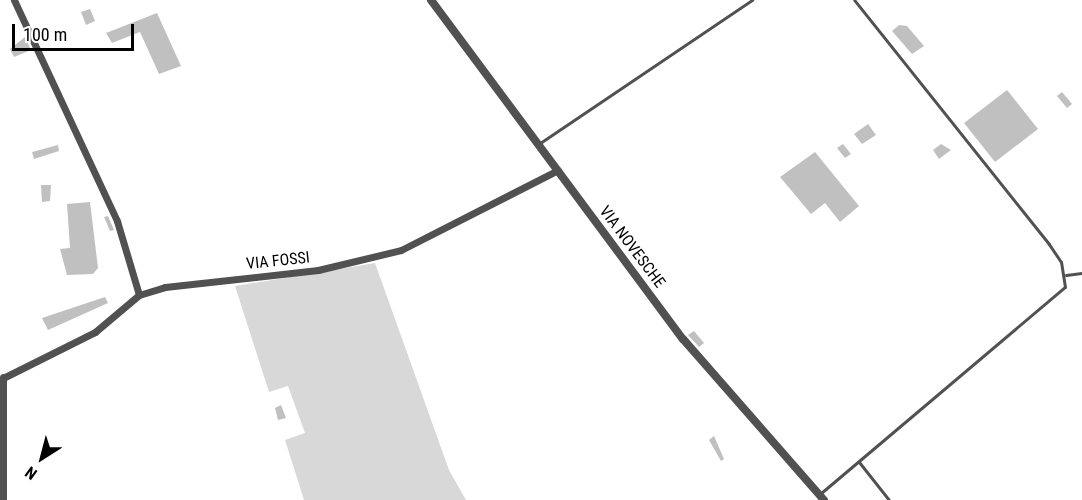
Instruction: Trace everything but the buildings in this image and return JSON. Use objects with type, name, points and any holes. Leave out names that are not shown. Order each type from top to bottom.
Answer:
[{"type":"street","points":[[14,0],[117,221],[139,295]]},
{"type":"street","name":"VIA NOVESCHE","points":[[431,0],[683,339],[822,497]]},
{"type":"street","name":"VIA FOSSI","points":[[2,377],[95,332],[139,295],[165,287],[318,270],[401,250],[558,170]]},
{"type":"street","points":[[2,377],[3,500]]},
{"type":"lane","points":[[538,145],[753,0]]},
{"type":"lane","points":[[822,497],[859,462],[1058,296],[1066,275],[1049,244],[854,0]]},
{"type":"lane","points":[[1066,275],[1082,273]]},
{"type":"lane","points":[[859,462],[889,500]]},
{"type":"shaded area","points":[[375,263],[449,470],[466,500],[304,500],[285,440],[305,433],[288,386],[269,392],[235,286]]}]
